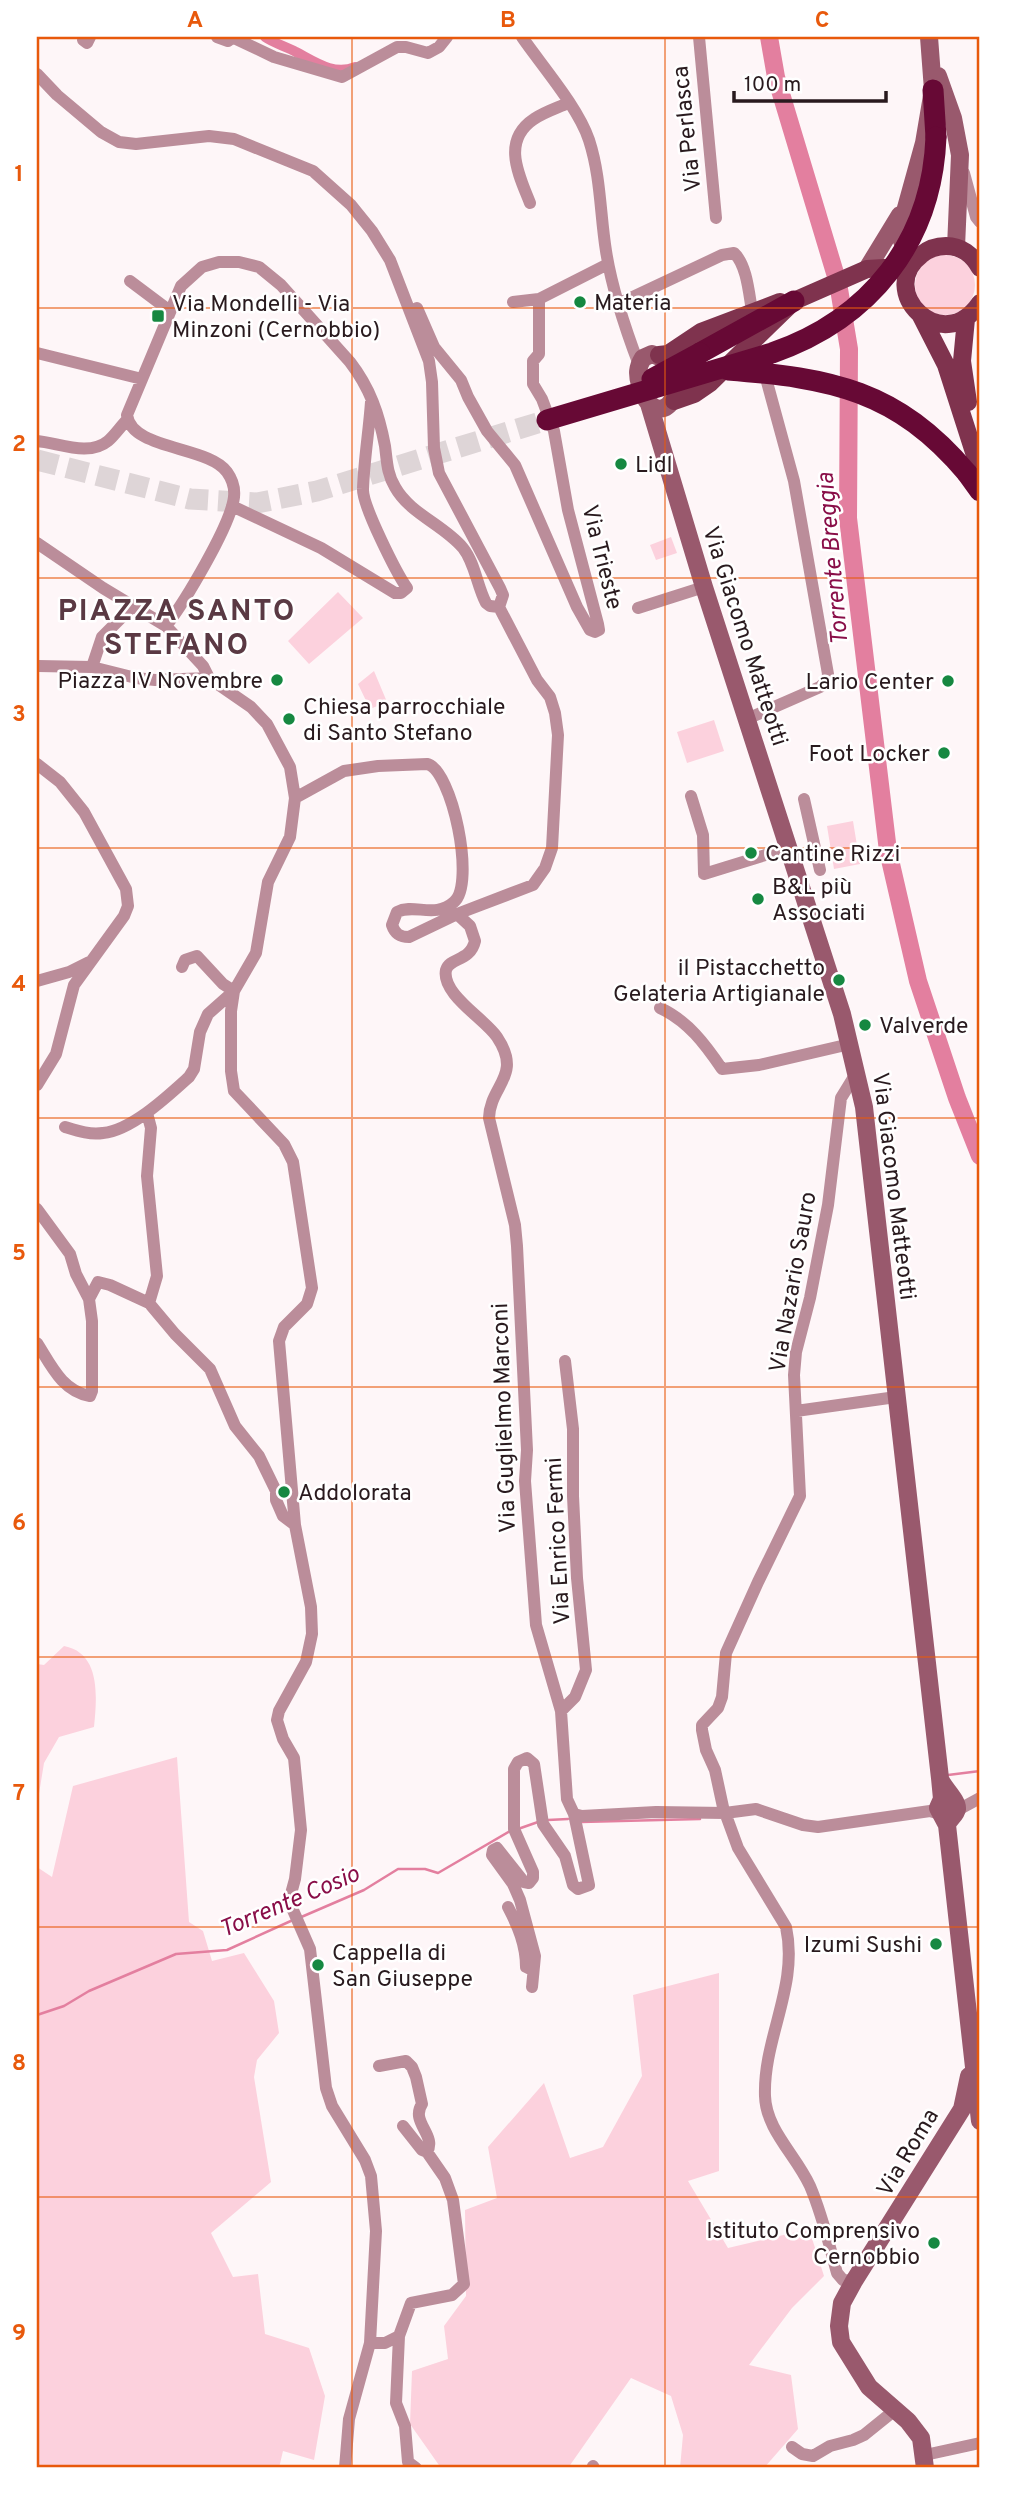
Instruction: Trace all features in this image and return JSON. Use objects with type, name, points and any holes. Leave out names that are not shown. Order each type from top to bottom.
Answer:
[{"type":"highway","points":[[547,420],[807,339],[839,321],[873,292],[895,264],[920,216],[931,181],[936,137],[933,90]]},
{"type":"highway","points":[[619,397],[804,296]]},
{"type":"highway","points":[[716,369],[824,381],[860,393],[915,422],[973,472],[980,491]]},
{"type":"main road","points":[[648,358],[668,354],[701,332],[752,311],[804,296],[868,269],[912,264],[928,250],[938,246],[971,256]]},
{"type":"main road","points":[[912,264],[906,288],[912,306],[921,316],[946,365],[973,472]]},
{"type":"main road","points":[[868,269],[887,272],[906,288]]},
{"type":"main road","points":[[672,403],[694,394],[710,383],[754,338],[804,296]]},
{"type":"main road","points":[[921,316],[941,324],[952,324],[967,319],[980,303]]},
{"type":"main road","points":[[967,319],[962,369],[980,444]]},
{"type":"street","points":[[217,37],[228,41],[233,37],[274,57],[342,76],[397,47],[428,53],[439,47],[447,37]]},
{"type":"street","points":[[522,37],[589,138],[599,179],[608,264],[618,304],[629,339],[648,358],[668,364],[675,388],[672,403],[658,408],[649,404],[642,394],[637,375],[648,358]]},
{"type":"street","name":"Via Perlasca","points":[[699,37],[716,218]]},
{"type":"street","points":[[912,264],[900,233],[922,153],[933,90],[929,37]]},
{"type":"street","points":[[931,63],[953,118],[967,189],[980,222]]},
{"type":"street","points":[[37,74],[57,95],[101,132],[119,142],[136,144],[209,136],[234,139],[313,171],[351,205],[390,260],[429,361],[434,448],[439,473],[503,596],[499,607],[537,680],[550,697],[558,735],[552,848],[545,868],[533,885],[457,914],[409,937],[397,934],[392,925],[394,916],[401,910],[427,912],[442,909],[461,894],[461,844],[450,800],[438,771],[432,764],[377,766],[344,771],[295,798]]},
{"type":"street","points":[[530,203],[514,159],[515,147],[531,121],[568,103]]},
{"type":"street","points":[[960,155],[971,256]]},
{"type":"street","points":[[868,269],[907,203]]},
{"type":"street","points":[[618,304],[722,255],[734,253],[739,257],[752,311]]},
{"type":"street","points":[[37,441],[86,449],[97,448],[107,442],[127,420],[181,286],[202,267],[219,262],[239,262],[259,267],[281,285],[350,362],[377,409],[387,467],[393,485],[401,498],[451,534],[465,551],[486,603],[499,607]]},
{"type":"street","points":[[513,302],[539,299],[608,264]]},
{"type":"street","points":[[130,281],[170,311]]},
{"type":"street","name":"Via Trieste","points":[[400,286],[411,294],[434,347],[461,380],[487,431],[515,465],[577,607],[590,630],[594,632],[599,630],[598,624],[568,510],[554,430],[533,384],[533,361],[539,354],[539,299]]},
{"type":"street","points":[[747,719],[820,687],[827,680],[828,674],[793,481],[754,338]]},
{"type":"street","points":[[37,353],[142,379]]},
{"type":"street","points":[[232,506],[321,548],[394,593],[401,593],[407,588],[398,575],[362,491],[371,395]]},
{"type":"street","name":"Via Giacomo Matteotti","points":[[666,457],[665,432],[672,403]]},
{"type":"street","name":"Via Giacomo Matteotti","points":[[649,404],[857,1072],[864,1107],[940,1778]]},
{"type":"street","points":[[127,420],[136,431],[152,440],[223,467],[233,486],[232,506],[211,551],[166,626]]},
{"type":"street","points":[[37,543],[132,607],[166,626],[203,666],[209,678],[251,707],[270,728],[290,767],[295,798],[290,837],[268,882],[256,953],[234,991],[208,1014],[200,1032],[194,1069],[189,1077],[147,1113],[119,1129],[102,1134],[65,1127]]},
{"type":"street","points":[[638,608],[704,587]]},
{"type":"street","points":[[92,667],[102,637],[132,607]]},
{"type":"street","points":[[37,670],[92,667],[136,678],[209,678]]},
{"type":"street","points":[[37,764],[60,782],[78,804],[126,890],[128,906],[124,916],[74,985],[56,1054],[37,1085]]},
{"type":"street","points":[[691,796],[703,835],[704,874],[789,850],[815,848]]},
{"type":"street","points":[[804,799],[820,870]]},
{"type":"street","name":"Via Guglielmo Marconi","points":[[457,914],[470,926],[475,941],[468,956],[449,965],[446,971],[449,986],[455,996],[497,1037],[507,1065],[506,1079],[490,1106],[489,1118],[516,1235],[526,1439],[524,1481],[536,1625],[561,1711],[568,1799],[589,1885],[578,1889],[573,1885],[565,1856],[542,1821],[534,1764],[527,1758],[518,1762],[514,1769],[513,1824],[533,1878],[529,1883],[524,1882],[498,1848],[493,1850],[492,1855],[513,1884],[520,1900],[535,1956],[532,1970]]},
{"type":"street","points":[[182,968],[185,960],[197,956],[223,984],[234,991]]},
{"type":"street","points":[[37,981],[69,972],[89,962]]},
{"type":"street","points":[[234,991],[231,1011],[231,1071],[234,1091],[284,1144],[293,1162],[312,1288],[307,1304],[284,1327],[279,1341],[295,1525],[310,1607],[312,1634],[306,1662],[279,1711],[277,1720],[283,1739],[294,1758],[301,1830],[295,1879],[289,1901],[291,1911],[310,1949],[326,2088],[332,2106],[365,2160],[371,2176],[376,2231],[370,2343],[349,2419],[345,2468]]},
{"type":"street","points":[[660,1008],[671,1013],[700,1038],[722,1069],[759,1065],[849,1044]]},
{"type":"street","name":"Via Nazario Sauro","points":[[725,1813],[715,1770],[706,1750],[702,1725],[718,1708],[722,1697],[726,1653],[800,1496],[794,1375],[796,1352],[810,1298],[828,1205],[841,1098],[857,1072]]},
{"type":"street","points":[[147,1113],[151,1128],[147,1176],[157,1276],[149,1303]]},
{"type":"street","points":[[37,1209],[70,1254],[76,1274],[89,1299],[93,1333],[90,1396],[72,1391],[59,1379],[37,1343]]},
{"type":"street","points":[[89,1299],[98,1282],[149,1303],[209,1370],[235,1426],[259,1456],[276,1491],[276,1500],[283,1516],[295,1525]]},
{"type":"street","name":"Via Enrico Fermi","points":[[561,1711],[575,1697],[586,1670],[577,1578],[573,1429],[565,1361]]},
{"type":"street","points":[[796,1411],[896,1397]]},
{"type":"street","name":"Via Roma","points":[[895,2410],[869,2387],[841,2342],[839,2326],[842,2303],[854,2281],[974,2105],[971,2052],[940,1778]]},
{"type":"street","points":[[573,1814],[725,1813],[760,1809],[803,1825],[818,1827],[944,1811],[980,1798]]},
{"type":"street","points":[[725,1813],[743,1859],[778,1912],[788,1937],[789,1967],[785,1997],[767,2061],[765,2098],[768,2118],[809,2186],[837,2273],[843,2280],[854,2281]]},
{"type":"street","points":[[508,1907],[519,1928],[526,1955],[526,1968],[532,1970],[532,1987]]},
{"type":"street","points":[[380,2066],[406,2061],[412,2067],[422,2104],[419,2108],[419,2119],[430,2140],[427,2152]]},
{"type":"street","points":[[403,2126],[422,2150],[427,2152],[445,2178],[453,2200],[464,2284],[452,2295],[411,2303],[399,2336],[396,2403],[405,2426],[408,2462],[416,2468]]},
{"type":"street","points":[[370,2343],[385,2343],[399,2336]]},
{"type":"street","points":[[792,2447],[802,2455],[819,2454],[830,2446],[864,2435],[895,2410],[921,2438],[925,2462],[980,2443]]},
{"type":"street","points":[[819,2454],[820,2468]]},
{"type":"shaded area","points":[[945,255],[966,264],[975,285],[966,306],[945,315],[924,306],[915,285],[924,264]]},
{"type":"shaded area","points":[[671,537],[677,553],[656,560],[650,545]]},
{"type":"shaded area","points":[[338,592],[363,618],[309,664],[288,641]]},
{"type":"shaded area","points":[[374,671],[387,702],[370,709],[358,684]]},
{"type":"shaded area","points":[[714,720],[724,751],[687,763],[677,732]]},
{"type":"shaded area","points":[[853,821],[860,864],[834,869],[827,826]]},
{"type":"shaded area","points":[[64,1646],[85,1657],[91,1667],[96,1690],[94,1727],[59,1737],[44,1763],[37,1806],[37,1664],[44,1665]]},
{"type":"shaded area","points":[[177,1757],[189,1922],[203,1931],[212,1961],[244,1953],[274,2001],[279,2033],[257,2060],[254,2077],[271,2182],[211,2233],[233,2277],[258,2274],[265,2334],[309,2348],[325,2396],[314,2460],[283,2451],[279,2468],[37,2468],[37,1867],[52,1877],[73,1786]]},
{"type":"shaded area","points":[[719,1973],[719,2171],[688,2181],[728,2248],[809,2229],[824,2276],[792,2308],[749,2365],[791,2375],[798,2429],[764,2468],[680,2468],[683,2435],[671,2396],[631,2378],[568,2468],[441,2468],[410,2424],[412,2371],[448,2359],[444,2326],[466,2296],[465,2210],[497,2198],[488,2147],[544,2083],[570,2158],[603,2147],[642,2076],[633,1995]]},
{"type":"waterway","points":[[265,37],[325,67],[340,70],[355,67]]},
{"type":"waterway","name":"Torrente Breggia","points":[[769,37],[776,77],[838,283],[849,349],[848,518],[888,851],[918,981],[957,1098],[980,1156]]},
{"type":"waterway","name":"Torrente Cosio","points":[[948,1775],[980,1771]]},
{"type":"waterway","name":"Torrente Cosio","points":[[548,1820],[568,1819]]},
{"type":"waterway","name":"Torrente Cosio","points":[[581,1822],[700,1819]]},
{"type":"waterway","name":"Torrente Cosio","points":[[518,1829],[538,1822]]},
{"type":"waterway","name":"Torrente Cosio","points":[[299,1918],[364,1890],[398,1869],[425,1869],[438,1873],[510,1831]]},
{"type":"waterway","name":"Torrente Cosio","points":[[37,2015],[64,2006],[89,1991],[176,1954],[227,1950],[293,1920]]},
{"type":"tunnel","points":[[37,460],[190,499],[257,503],[317,491],[547,420]]},
{"type":"place","name":"Materia","points":[[580,302]]},
{"type":"place","name":"Via Mondelli - Via Minzoni (Cernobbio)","points":[[158,316]]},
{"type":"place","name":"Lidl","points":[[621,464]]},
{"type":"place","name":"Piazza IV Novembre","points":[[277,680]]},
{"type":"place","name":"Lario Center","points":[[948,681]]},
{"type":"place","name":"Chiesa parrocchiale di Santo Stefano","points":[[289,719]]},
{"type":"place","name":"Foot Locker","points":[[944,753]]},
{"type":"place","name":"Cantine Rizzi","points":[[751,853]]},
{"type":"place","name":"B&L più Associati","points":[[758,899]]},
{"type":"place","name":"il Pistacchetto Gelateria Artigianale","points":[[839,980]]},
{"type":"place","name":"Valverde","points":[[865,1025]]},
{"type":"place","name":"Addolorata","points":[[284,1492]]},
{"type":"place","name":"Izumi Sushi","points":[[936,1944]]},
{"type":"place","name":"Cappella di San Giuseppe","points":[[318,1965]]},
{"type":"place","name":"Istituto Comprensivo Cernobbio","points":[[934,2243]]},
{"type":"district","name":"PIAZZA SANTO STEFANO","points":[[177,627]]}]
